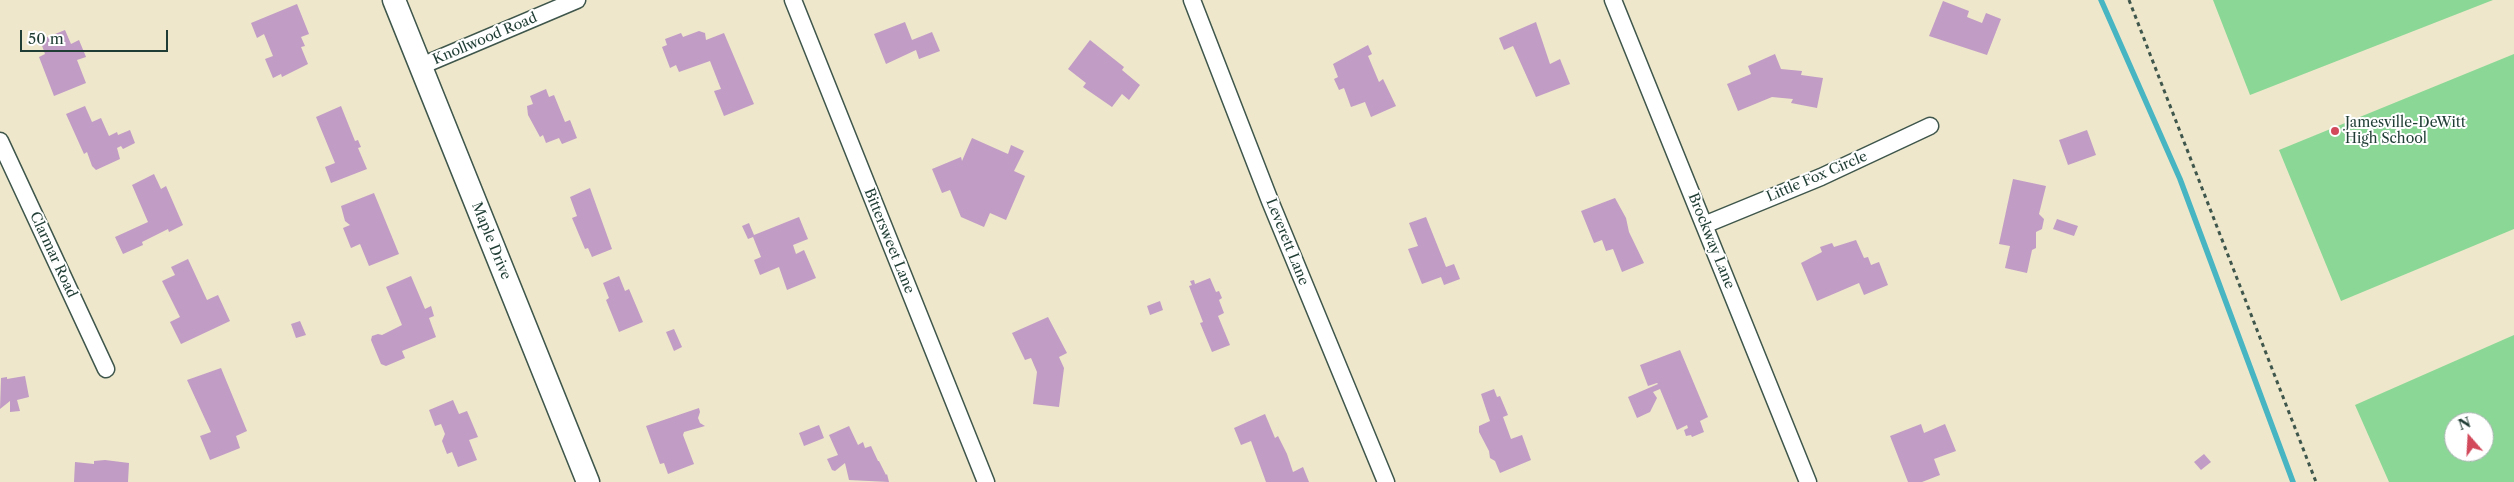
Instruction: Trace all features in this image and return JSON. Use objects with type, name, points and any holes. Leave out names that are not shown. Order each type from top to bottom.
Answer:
[{"type":"street","name":"Maple Drive","points":[[394,0],[588,482]]},
{"type":"street","name":"Knollwood Road","points":[[421,66],[577,0]]},
{"type":"street","name":"Bittersweet Lane","points":[[793,0],[986,482]]},
{"type":"street","name":"Leverett Lane","points":[[1192,0],[1270,201],[1386,482]]},
{"type":"street","name":"Brockway Lane","points":[[1613,0],[1808,482]]},
{"type":"street","name":"Little Fox Circle","points":[[1704,225],[1821,177],[1930,126]]},
{"type":"street","name":"Clarmar Road","points":[[0,141],[106,369]]},
{"type":"path","points":[[2130,0],[2316,482]]},
{"type":"green space","points":[[2213,0],[2493,0],[2250,95]]},
{"type":"green space","points":[[2514,54],[2514,229],[2341,301],[2279,150]]},
{"type":"green space","points":[[2514,335],[2514,482],[2389,482],[2355,405]]},
{"type":"building","points":[[1943,1],[1969,11],[1967,17],[1982,23],[1986,13],[2001,19],[1987,55],[1929,36]]},
{"type":"building","points":[[297,4],[309,34],[301,37],[305,46],[301,47],[308,64],[282,77],[281,74],[273,78],[265,59],[273,56],[264,34],[257,38],[251,23]]},
{"type":"building","points":[[905,22],[912,40],[932,32],[940,51],[919,59],[916,50],[886,64],[874,34]]},
{"type":"building","points":[[1536,22],[1550,64],[1560,59],[1570,84],[1536,97],[1513,46],[1504,50],[1499,38]]},
{"type":"building","points":[[65,30],[71,44],[79,40],[86,57],[77,60],[86,83],[54,96],[39,57],[45,54],[40,40]]},
{"type":"building","points":[[699,31],[705,33],[706,40],[724,33],[754,104],[724,116],[714,91],[721,89],[710,61],[679,72],[676,65],[670,68],[662,47],[667,45],[665,39],[681,33],[683,37]]},
{"type":"building","points":[[1090,40],[1124,67],[1122,70],[1140,85],[1129,100],[1122,94],[1112,107],[1083,87],[1086,83],[1068,69]]},
{"type":"building","points":[[1368,45],[1372,54],[1368,56],[1379,82],[1383,79],[1396,106],[1371,117],[1365,102],[1351,107],[1344,88],[1339,90],[1334,79],[1338,77],[1333,64]]},
{"type":"building","points":[[1775,54],[1781,69],[1802,71],[1801,75],[1823,78],[1817,108],[1791,103],[1793,99],[1772,97],[1738,111],[1727,84],[1751,74],[1748,66]]},
{"type":"building","points":[[546,89],[549,97],[554,95],[565,122],[570,120],[577,138],[562,144],[559,138],[546,143],[543,135],[540,137],[528,115],[527,106],[533,104],[530,96]]},
{"type":"building","points":[[85,106],[92,122],[101,118],[109,136],[117,132],[118,135],[130,130],[135,143],[123,149],[121,146],[117,148],[120,159],[96,170],[92,166],[87,152],[84,154],[66,114]]},
{"type":"building","points":[[341,106],[355,141],[358,140],[361,147],[358,148],[367,169],[331,183],[325,167],[335,163],[316,117]]},
{"type":"building","points":[[2087,130],[2096,155],[2068,165],[2059,140]]},
{"type":"building","points":[[972,138],[1008,154],[1011,145],[1024,151],[1014,171],[1025,176],[1006,220],[990,213],[984,227],[961,217],[950,190],[942,193],[932,169],[961,157],[962,161]]},
{"type":"building","points":[[154,174],[161,189],[166,186],[183,225],[169,232],[168,229],[142,242],[143,245],[123,254],[115,237],[148,222],[132,185]]},
{"type":"building","points":[[2013,179],[2046,186],[2039,214],[2044,219],[2042,229],[2036,232],[2036,248],[2032,250],[2027,273],[2005,268],[2010,246],[1999,244]]},
{"type":"building","points":[[590,188],[612,249],[592,257],[588,248],[585,249],[572,218],[577,216],[570,197]]},
{"type":"building","points":[[374,193],[399,254],[369,266],[360,244],[351,248],[343,228],[350,225],[345,221],[341,206]]},
{"type":"building","points":[[1615,198],[1626,218],[1629,232],[1644,263],[1622,272],[1613,249],[1606,251],[1602,240],[1594,243],[1581,211]]},
{"type":"building","points":[[799,217],[808,239],[793,245],[796,254],[804,250],[816,278],[787,290],[779,267],[760,275],[754,260],[761,257],[753,237],[748,239],[742,226],[749,223],[754,235]]},
{"type":"building","points":[[1426,217],[1446,267],[1454,264],[1460,279],[1444,285],[1441,277],[1422,284],[1408,249],[1418,246],[1409,223]]},
{"type":"building","points":[[2057,219],[2078,226],[2074,236],[2053,229]]},
{"type":"building","points":[[1856,240],[1864,258],[1868,257],[1871,265],[1879,262],[1888,285],[1864,295],[1859,283],[1817,301],[1801,263],[1822,252],[1820,247],[1832,243],[1834,247]]},
{"type":"building","points":[[188,259],[207,300],[218,295],[230,321],[181,344],[170,322],[180,317],[162,281],[175,275],[171,267]]},
{"type":"building","points":[[411,276],[425,309],[431,306],[434,316],[429,318],[436,337],[402,351],[405,358],[386,366],[381,364],[371,340],[372,336],[382,335],[402,325],[386,287]]},
{"type":"building","points":[[619,276],[625,291],[629,289],[643,322],[619,332],[606,300],[609,298],[603,283]]},
{"type":"building","points":[[1210,278],[1216,292],[1219,291],[1222,298],[1219,300],[1224,313],[1218,316],[1230,345],[1212,352],[1200,323],[1203,322],[1189,286],[1192,285],[1190,281],[1194,280],[1195,284]]},
{"type":"building","points":[[1160,301],[1163,310],[1150,315],[1147,306]]},
{"type":"building","points":[[1048,317],[1067,353],[1059,357],[1064,368],[1059,407],[1033,404],[1037,372],[1031,358],[1025,360],[1012,333]]},
{"type":"building","points":[[300,321],[306,335],[296,338],[291,324]]},
{"type":"building","points":[[674,329],[682,347],[674,351],[666,332]]},
{"type":"building","points":[[1680,350],[1708,417],[1700,421],[1704,432],[1692,437],[1691,435],[1686,436],[1684,430],[1688,428],[1687,425],[1677,430],[1660,389],[1653,392],[1657,398],[1650,412],[1637,418],[1628,397],[1658,384],[1648,386],[1640,365]]},
{"type":"building","points":[[221,368],[247,431],[236,436],[240,448],[210,460],[200,436],[211,432],[187,380]]},
{"type":"building","points":[[25,376],[29,397],[17,400],[20,411],[10,412],[10,401],[0,409],[1,378]]},
{"type":"building","points":[[1494,389],[1497,397],[1500,396],[1508,415],[1503,417],[1511,439],[1522,435],[1531,460],[1500,473],[1495,461],[1490,458],[1489,451],[1479,432],[1479,426],[1490,421],[1481,394]]},
{"type":"building","points":[[453,400],[459,414],[467,411],[478,437],[469,440],[477,460],[458,467],[452,452],[447,454],[442,441],[445,434],[441,424],[435,426],[429,410]]},
{"type":"building","points":[[699,408],[698,418],[700,423],[705,426],[684,432],[683,435],[694,464],[668,474],[664,463],[660,464],[646,426]]},
{"type":"building","points":[[1265,414],[1275,438],[1278,436],[1287,454],[1293,472],[1303,467],[1309,482],[1266,482],[1251,441],[1241,445],[1234,428]]},
{"type":"building","points":[[1921,424],[1924,433],[1945,424],[1956,451],[1934,459],[1940,475],[1922,482],[1908,482],[1890,436]]},
{"type":"building","points":[[819,425],[824,438],[804,446],[799,433]]},
{"type":"building","points":[[849,426],[858,445],[863,442],[865,448],[871,446],[887,474],[889,482],[849,480],[845,463],[835,471],[832,470],[827,459],[838,455],[829,435]]},
{"type":"building","points":[[2204,454],[2211,462],[2201,470],[2194,462]]},
{"type":"building","points":[[105,460],[129,463],[128,482],[74,482],[75,462],[94,464],[94,461]]},
{"type":"waterway","points":[[2101,0],[2180,179],[2293,482]]},
{"type":"place","name":"Jamesville-DeWitt High School","points":[[2335,131]]}]
